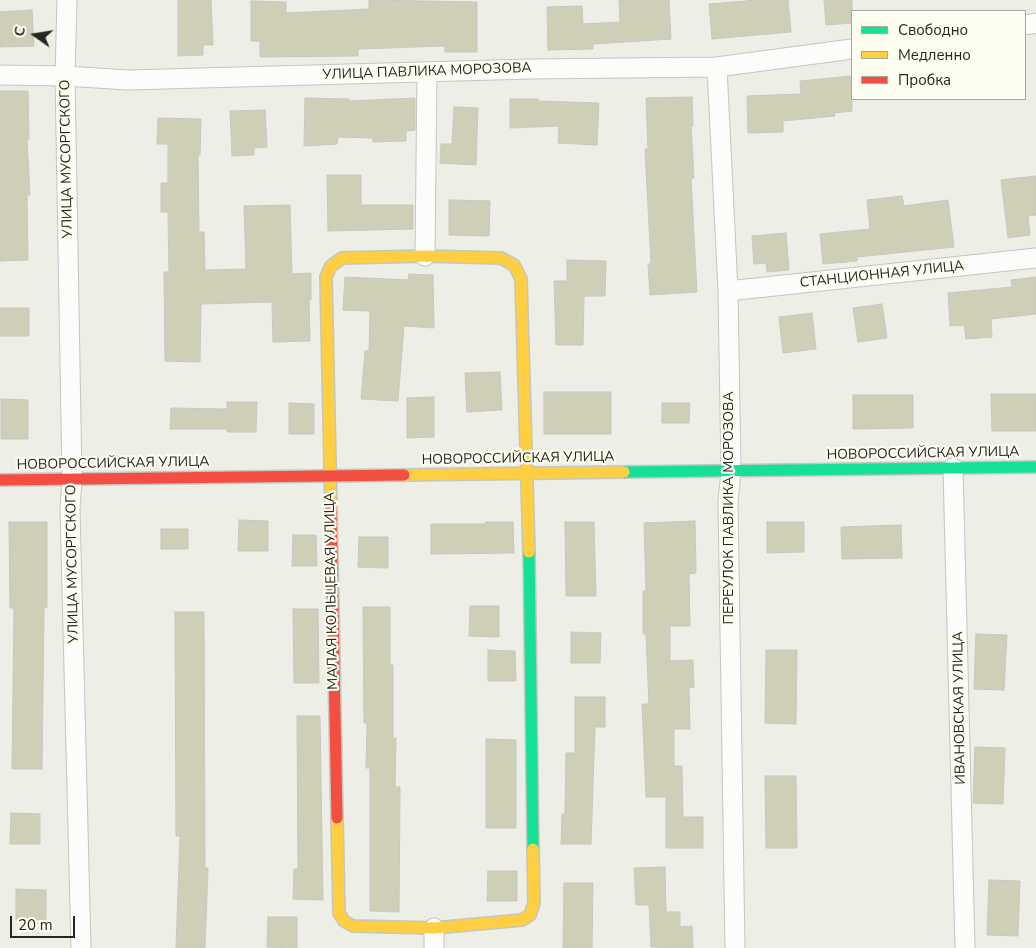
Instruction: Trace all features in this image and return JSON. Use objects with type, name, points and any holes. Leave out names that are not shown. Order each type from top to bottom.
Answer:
[{"type":"street","name":"УЛИЦА МУСОРГСКОГО","points":[[67,0],[65,76],[72,479],[70,509],[81,948]]},
{"type":"street","name":"УЛИЦА ПАВЛИКА МОРОЗОВА","points":[[0,75],[65,76],[128,80],[717,67],[851,49]]},
{"type":"street","name":"ПЕРЕУЛОК ПАВЛИКА МОРОЗОВА","points":[[717,67],[728,291],[731,471],[728,502],[735,948]]},
{"type":"street","points":[[425,256],[427,72]]},
{"type":"street","name":"МАЛАЯ КОЛЬЦЕВАЯ УЛИЦА","points":[[425,256],[501,258],[514,265],[521,279],[527,475],[534,902],[530,914],[522,920],[434,928],[353,926],[344,921],[339,913],[326,277],[331,266],[342,258],[425,256]]},
{"type":"street","name":"СТАНЦИОННАЯ УЛИЦА","points":[[728,291],[1036,258]]},
{"type":"street","name":"НОВОРОССИЙСКАЯ УЛИЦА","points":[[0,480],[527,475],[1036,467]]},
{"type":"street","name":"ИВАНОВСКАЯ УЛИЦА","points":[[953,468],[965,948]]},
{"type":"street","points":[[434,928],[434,948]]},
{"type":"building","points":[[178,0],[211,0],[213,45],[203,45],[203,55],[178,56]]},
{"type":"building","points":[[369,0],[477,2],[477,52],[445,52],[445,46],[358,49],[358,56],[260,57],[260,41],[251,41],[251,1],[286,2],[286,13],[369,9]]},
{"type":"building","points":[[619,0],[669,0],[671,39],[593,44],[593,49],[548,50],[547,7],[582,6],[583,24],[620,22]]},
{"type":"building","points":[[758,0],[788,0],[791,32],[712,39],[709,4]]},
{"type":"building","points":[[824,0],[852,0],[851,23],[826,25]]},
{"type":"building","points":[[32,10],[34,46],[0,47],[0,12]]},
{"type":"building","points":[[851,76],[852,111],[834,113],[835,116],[783,121],[783,132],[748,133],[747,96],[801,94],[800,81]]},
{"type":"building","points":[[0,91],[28,91],[29,139],[27,139],[30,195],[27,195],[28,260],[0,261]]},
{"type":"building","points":[[692,97],[693,126],[691,126],[694,178],[691,178],[697,292],[650,295],[648,264],[651,264],[645,149],[648,149],[646,98]]},
{"type":"building","points":[[305,98],[349,99],[349,101],[415,98],[415,130],[406,131],[406,141],[373,142],[373,138],[338,137],[337,144],[304,146]]},
{"type":"building","points":[[510,99],[599,103],[597,145],[558,143],[559,126],[510,128]]},
{"type":"building","points":[[454,107],[478,108],[476,165],[440,163],[441,144],[452,144]]},
{"type":"building","points":[[265,110],[267,147],[254,148],[254,155],[232,156],[230,111]]},
{"type":"building","points":[[158,118],[201,119],[200,155],[198,155],[199,232],[204,232],[205,270],[246,269],[244,206],[290,205],[292,274],[311,273],[311,300],[309,300],[310,341],[273,342],[272,302],[201,304],[200,362],[165,361],[164,272],[169,272],[168,212],[161,212],[161,183],[168,183],[168,144],[157,144]]},
{"type":"building","points":[[327,175],[361,175],[361,205],[413,205],[413,229],[328,231]]},
{"type":"building","points":[[1036,176],[1036,215],[1028,216],[1030,235],[1008,238],[1001,180]]},
{"type":"building","points":[[902,196],[904,206],[948,200],[954,247],[857,257],[857,261],[823,264],[820,234],[870,229],[867,200]]},
{"type":"building","points":[[449,200],[490,201],[489,236],[449,235]]},
{"type":"building","points":[[786,233],[789,270],[767,272],[766,263],[754,264],[752,236]]},
{"type":"building","points":[[567,260],[606,261],[605,296],[584,296],[583,345],[556,345],[554,281],[567,281]]},
{"type":"building","points":[[409,274],[433,275],[434,328],[404,326],[398,401],[361,399],[365,351],[369,351],[370,311],[343,310],[345,277],[408,280]]},
{"type":"building","points":[[1036,277],[1036,314],[991,319],[992,337],[966,339],[964,325],[950,326],[948,293],[1012,287],[1011,280]]},
{"type":"building","points":[[882,304],[887,338],[858,342],[853,308]]},
{"type":"building","points":[[0,308],[29,308],[29,336],[0,336]]},
{"type":"building","points":[[812,313],[816,349],[783,353],[779,317]]},
{"type":"building","points":[[500,372],[502,410],[467,412],[465,373]]},
{"type":"building","points":[[544,392],[611,392],[611,434],[544,434]]},
{"type":"building","points":[[991,394],[1036,394],[1036,431],[992,431]]},
{"type":"building","points":[[853,395],[913,395],[913,428],[853,429]]},
{"type":"building","points":[[434,397],[434,437],[407,438],[407,398]]},
{"type":"building","points":[[1,399],[28,400],[28,439],[1,439]]},
{"type":"building","points":[[227,402],[257,402],[256,432],[227,432],[227,429],[170,429],[171,408],[227,409]]},
{"type":"building","points":[[289,403],[314,404],[314,434],[289,434]]},
{"type":"building","points":[[662,403],[690,403],[689,423],[662,423]]},
{"type":"building","points":[[239,520],[268,521],[268,551],[238,551]]},
{"type":"building","points":[[695,521],[696,573],[689,574],[690,626],[670,626],[670,661],[693,660],[694,687],[689,688],[690,729],[674,729],[674,766],[682,766],[683,817],[703,817],[703,848],[666,848],[666,797],[646,797],[642,704],[649,704],[646,634],[643,634],[643,591],[646,591],[644,523]]},
{"type":"building","points":[[9,522],[47,522],[47,607],[44,608],[42,769],[12,769],[14,608],[10,608]]},
{"type":"building","points":[[486,522],[513,522],[514,553],[431,554],[431,524],[486,524]]},
{"type":"building","points":[[565,522],[594,522],[596,596],[566,596]]},
{"type":"building","points":[[767,522],[804,522],[804,552],[767,553]]},
{"type":"building","points":[[901,525],[902,558],[842,559],[841,527]]},
{"type":"building","points":[[161,529],[188,529],[188,549],[161,549]]},
{"type":"building","points":[[293,535],[316,535],[317,566],[292,566]]},
{"type":"building","points":[[359,537],[388,537],[388,568],[358,567]]},
{"type":"building","points":[[470,606],[499,606],[499,637],[469,636]]},
{"type":"building","points":[[363,607],[390,607],[390,665],[393,665],[393,738],[396,738],[395,787],[400,787],[399,912],[370,911],[370,768],[366,768],[367,723],[364,723]]},
{"type":"building","points":[[293,609],[318,609],[319,683],[294,683]]},
{"type":"building","points":[[175,612],[204,612],[205,868],[208,868],[205,948],[176,948],[180,836],[176,836]]},
{"type":"building","points":[[571,632],[601,633],[600,663],[571,663]]},
{"type":"building","points":[[976,634],[1007,635],[1004,690],[974,689]]},
{"type":"building","points":[[488,650],[515,651],[516,681],[488,681]]},
{"type":"building","points":[[766,650],[797,650],[796,724],[765,723]]},
{"type":"building","points":[[575,697],[605,697],[605,727],[595,727],[591,844],[561,844],[562,814],[565,814],[566,753],[575,753]]},
{"type":"building","points":[[297,716],[320,716],[323,900],[293,899],[294,869],[298,869]]},
{"type":"building","points":[[486,739],[516,740],[516,828],[486,828]]},
{"type":"building","points":[[975,747],[1005,748],[1003,804],[973,803]]},
{"type":"building","points":[[765,776],[796,776],[797,848],[766,848]]},
{"type":"building","points":[[11,813],[40,814],[40,844],[10,844]]},
{"type":"building","points":[[665,867],[666,912],[680,912],[680,927],[692,926],[693,948],[651,947],[649,905],[636,905],[634,868]]},
{"type":"building","points":[[488,871],[517,871],[517,901],[487,901]]},
{"type":"building","points":[[989,880],[1020,881],[1018,936],[987,935]]},
{"type":"building","points":[[564,883],[593,883],[592,948],[563,948]]},
{"type":"building","points":[[16,889],[46,890],[46,920],[16,920]]},
{"type":"building","points":[[268,917],[297,917],[297,948],[267,947]]},
{"type":"traffic: fast","points":[[624,472],[1036,467]]},
{"type":"traffic: fast","points":[[529,552],[533,849]]},
{"type":"traffic: slow","points":[[425,256],[501,258],[514,265],[521,279],[529,552]]},
{"type":"traffic: slow","points":[[331,510],[326,277],[331,266],[342,258],[425,256]]},
{"type":"traffic: slow","points":[[404,475],[624,472]]},
{"type":"traffic: slow","points":[[337,818],[339,913],[344,921],[353,926],[434,928],[522,920],[530,915],[534,903],[533,849]]},
{"type":"traffic: jam","points":[[0,480],[404,475]]},
{"type":"traffic: jam","points":[[331,510],[337,818]]}]
